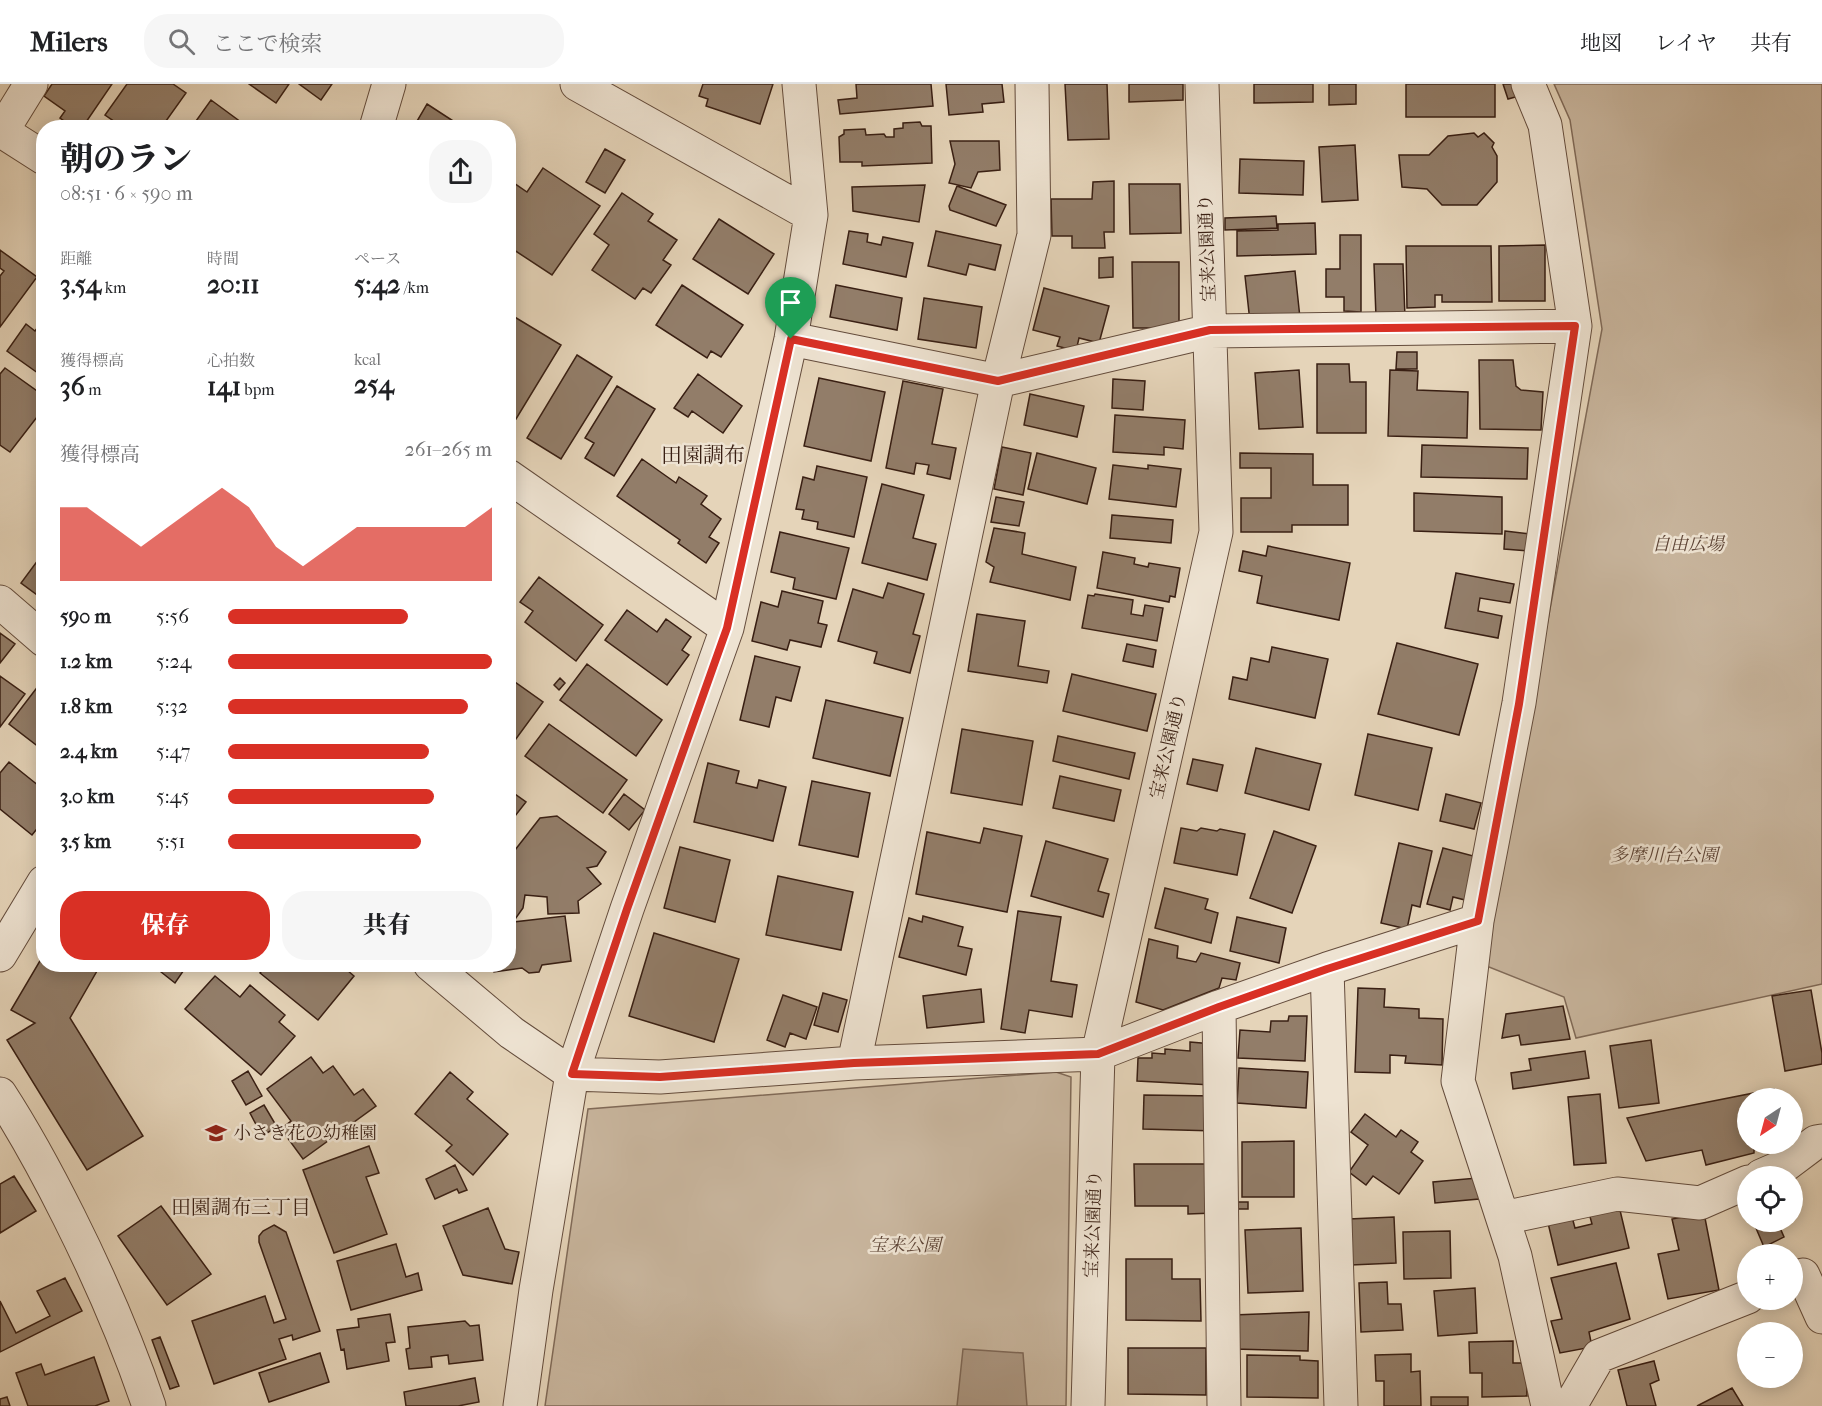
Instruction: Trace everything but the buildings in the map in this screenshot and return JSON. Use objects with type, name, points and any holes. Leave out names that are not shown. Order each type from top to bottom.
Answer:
[{"type":"street","points":[[31,84],[1,131],[36,153]]},
{"type":"street","points":[[378,120],[388,84]]},
{"type":"street","points":[[577,84],[811,215]]},
{"type":"street","points":[[520,1406],[538,1278],[572,1074],[627,909],[727,628],[791,339],[811,215],[799,84]]},
{"type":"street","points":[[854,1063],[998,381],[1034,235],[1032,84]]},
{"type":"street","name":"宝来公園通り","points":[[1088,1406],[1098,1054],[1216,532],[1202,84]]},
{"type":"street","points":[[1528,84],[1545,125],[1575,326],[1519,704],[1478,921],[1458,1081],[1515,1256],[1548,1406]]},
{"type":"street","points":[[791,339],[998,381],[1210,330],[1575,326]]},
{"type":"street","points":[[516,482],[727,628]]},
{"type":"street","points":[[0,602],[36,633]]},
{"type":"street","points":[[0,955],[36,895]]},
{"type":"street","points":[[440,972],[512,1033],[572,1074],[660,1077],[854,1063],[1098,1054],[1219,1007],[1327,969],[1478,921]]},
{"type":"street","points":[[1327,969],[1341,1406]]},
{"type":"street","points":[[1219,1007],[1224,1406]]},
{"type":"street","points":[[0,1094],[45,1168],[95,1269],[118,1322],[149,1406]]},
{"type":"street","points":[[1784,1166],[1816,1142],[1822,1141]]},
{"type":"street","points":[[1503,1218],[1617,1194],[1700,1203],[1737,1187]]},
{"type":"street","points":[[1806,1275],[1822,1317]]},
{"type":"street","points":[[1570,1406],[1599,1356],[1737,1301]]},
{"type":"green space","name":"多摩川台公園","points":[[1554,84],[1822,84],[1822,984],[1576,1038],[1564,997],[1484,965],[1602,329],[1570,120]]},
{"type":"green space","name":"宝来公園","points":[[1056,1072],[1071,1077],[1066,1406],[545,1406],[588,1109]]},
{"type":"shaded area","points":[[963,1349],[1023,1353],[1027,1406],[957,1406]]},
{"type":"place","name":"小さき花の幼稚園","points":[[216,1133]]},
{"type":"district","name":"田園調布","points":[[703,455]]},
{"type":"district","name":"田園調布三丁目","points":[[241,1207]]},
{"type":"route","points":[[1575,326],[1519,704],[1478,921],[1327,969],[1219,1007],[1098,1054],[854,1063],[660,1077],[572,1074],[627,909],[727,628],[791,339],[998,381],[1210,330],[1575,326]]},
{"type":"park label","name":"自由広場","points":[[1688,544]]}]
